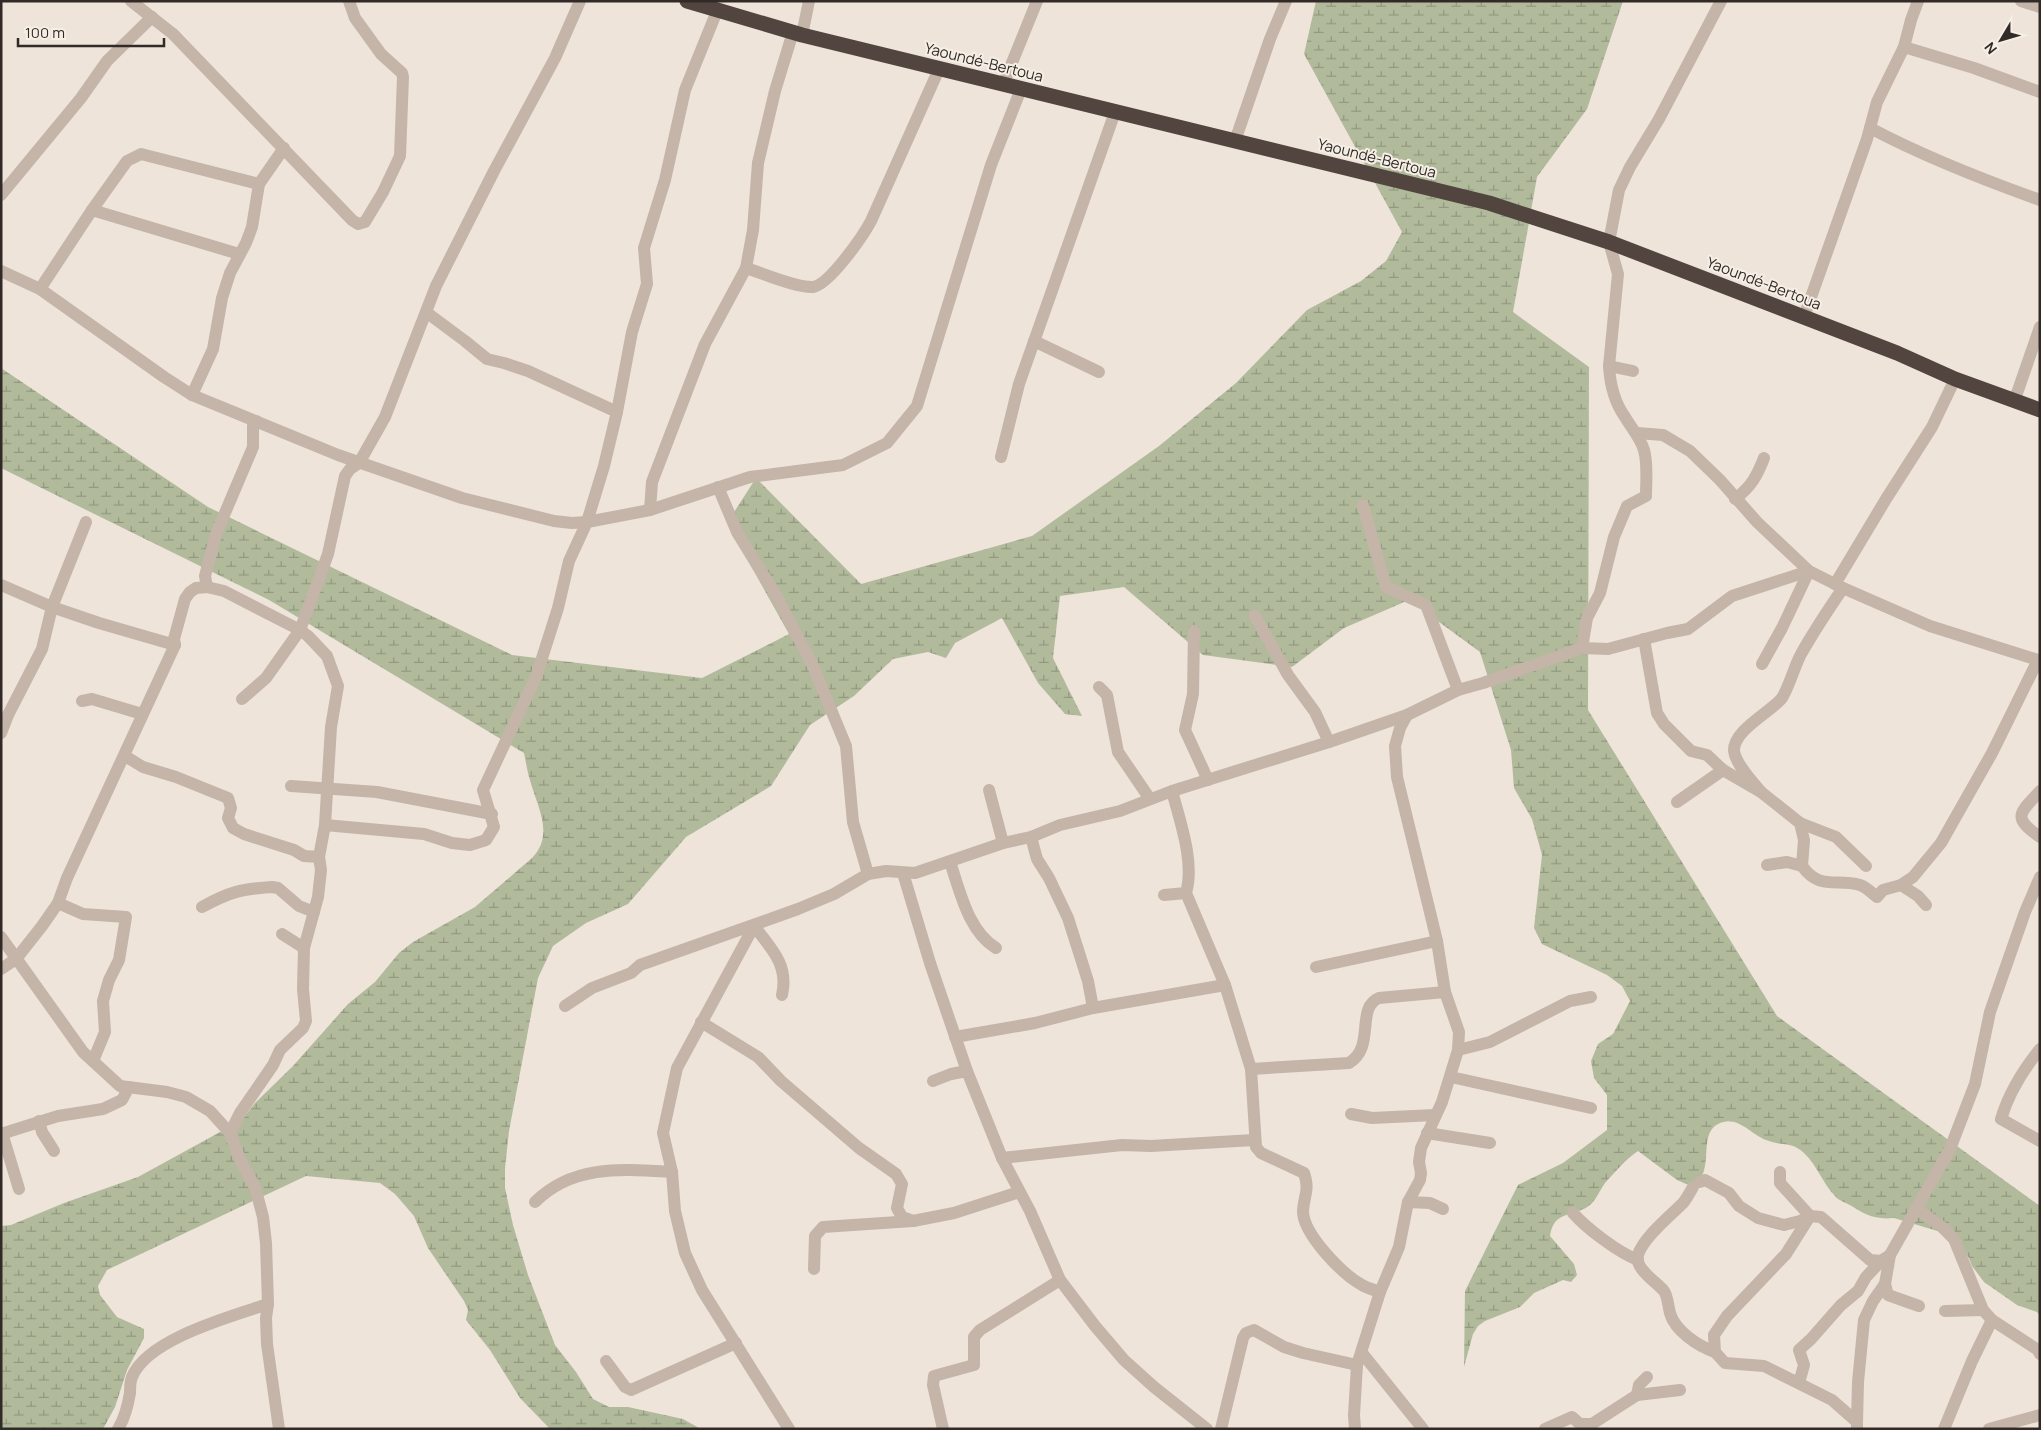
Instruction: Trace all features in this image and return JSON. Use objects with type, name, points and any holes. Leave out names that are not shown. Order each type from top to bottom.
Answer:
[{"type":"highway","name":"Yaoundé-Bertoua","points":[[687,1],[798,33],[939,69],[1489,203],[1609,242],[1804,317],[1955,379],[2040,410]]},
{"type":"street","points":[[131,1],[173,34],[352,220],[358,224],[365,222],[384,192],[400,156],[403,77],[402,73],[381,54],[355,18],[349,1]]},
{"type":"street","points":[[242,699],[266,678],[300,630],[328,554],[345,476],[350,469],[360,463],[385,416],[436,286],[494,170],[555,58],[580,1]]},
{"type":"street","points":[[650,510],[652,482],[705,344],[746,268],[753,230],[758,163],[775,91],[809,1]]},
{"type":"street","points":[[1003,85],[1037,1]]},
{"type":"street","points":[[1235,141],[1270,39],[1286,1]]},
{"type":"street","points":[[1582,648],[1586,618],[1600,593],[1614,537],[1628,506],[1646,496],[1645,452],[1637,433],[1624,416],[1616,400],[1608,366],[1618,274],[1609,242],[1620,190],[1630,167],[1659,119],[1722,1]]},
{"type":"street","points":[[1804,317],[1870,128],[1877,102],[1904,48],[1918,1]]},
{"type":"street","points":[[2021,1],[2040,7]]},
{"type":"street","points":[[325,825],[424,834],[452,844],[470,846],[486,840],[494,826],[492,814],[483,790],[536,677],[558,608],[569,562],[587,522],[604,466],[617,412],[632,332],[647,284],[644,248],[665,180],[685,90],[717,11]]},
{"type":"street","points":[[1,195],[81,98],[107,61],[152,17]]},
{"type":"street","points":[[1904,48],[1974,68],[2040,92]]},
{"type":"street","points":[[746,268],[790,283],[813,287],[823,283],[862,238],[939,69]]},
{"type":"street","points":[[1,271],[40,289],[192,395],[360,463],[462,498],[554,521],[587,522],[650,510],[750,477],[843,465],[887,444],[917,406],[991,166],[1021,89]]},
{"type":"street","points":[[1001,457],[1019,384],[1115,112]]},
{"type":"street","points":[[1870,128],[1947,166],[2040,200]]},
{"type":"street","points":[[192,395],[213,349],[222,298],[230,273],[252,227],[259,184],[284,148]]},
{"type":"street","points":[[40,289],[127,161],[141,154],[259,184]]},
{"type":"street","points":[[92,210],[239,254]]},
{"type":"street","points":[[426,312],[465,341],[486,360],[528,371],[617,412]]},
{"type":"street","points":[[2015,400],[2040,328]]},
{"type":"street","points":[[1034,341],[1099,372]]},
{"type":"street","points":[[1608,366],[1633,371]]},
{"type":"street","points":[[1761,792],[1740,764],[1734,750],[1735,744],[1738,738],[1782,698],[1800,657],[1886,499],[1932,427],[1955,379]]},
{"type":"street","points":[[207,587],[205,576],[216,534],[253,447],[252,426],[256,421]]},
{"type":"street","points":[[1637,433],[1663,435],[1690,450],[1720,480],[1735,499],[1809,570],[1839,586],[1930,626],[2039,660],[1992,753],[1941,843],[1913,877],[1901,885],[1883,890],[1877,897],[1861,885],[1819,882],[1808,874],[1802,866],[1787,862],[1767,865]]},
{"type":"street","points":[[1735,499],[1747,490],[1756,479],[1764,458]]},
{"type":"street","points":[[718,487],[737,532],[778,599],[813,666],[846,746],[853,822],[868,874]]},
{"type":"street","points":[[1363,504],[1386,587],[1426,605],[1458,690]]},
{"type":"street","points":[[1,733],[8,715],[42,649],[52,607],[86,522]]},
{"type":"street","points":[[565,1006],[592,988],[631,972],[640,965],[754,926],[834,894],[868,874],[886,871],[915,872],[950,862],[1002,843],[1031,837],[1060,825],[1120,811],[1150,798],[1329,742],[1407,715],[1458,690],[1582,648],[1608,649],[1688,629],[1732,596],[1809,570]]},
{"type":"street","points":[[1762,664],[1782,628],[1809,570]]},
{"type":"street","points":[[1,584],[52,607],[125,632],[175,645]]},
{"type":"street","points":[[1,969],[16,959],[58,903],[67,878],[175,645],[174,639],[185,598],[190,592],[196,588],[207,587],[224,591],[300,630],[327,656],[338,686],[331,727],[325,825],[319,857],[318,897],[304,948],[303,989],[306,1021],[302,1028],[280,1050],[273,1065],[240,1113],[230,1134]]},
{"type":"street","points":[[1255,616],[1288,675],[1315,712],[1329,742]]},
{"type":"street","points":[[1194,630],[1192,694],[1185,730],[1208,780]]},
{"type":"street","points":[[1644,640],[1657,713],[1664,724],[1692,751],[1707,755],[1723,770],[1761,792],[1800,823],[1836,837],[1866,866]]},
{"type":"street","points":[[1100,687],[1107,695],[1118,752],[1150,798]]},
{"type":"street","points":[[82,702],[92,699],[142,714]]},
{"type":"street","points":[[1355,1429],[1357,1365],[1380,1292],[1399,1247],[1408,1202],[1420,1180],[1422,1173],[1419,1162],[1421,1148],[1426,1133],[1442,1102],[1458,1050],[1459,1032],[1445,992],[1437,941],[1397,777],[1395,746],[1400,728],[1407,715]]},
{"type":"street","points":[[125,756],[144,767],[176,777],[228,798],[231,808],[228,818],[233,828],[238,831],[294,850],[304,856],[319,857]]},
{"type":"street","points":[[1677,802],[1723,770]]},
{"type":"street","points":[[291,786],[377,792],[492,814]]},
{"type":"street","points":[[989,790],[1002,843]]},
{"type":"street","points":[[1172,791],[1185,839],[1189,881],[1186,893],[1225,985],[1251,1069],[1254,1140],[1256,1147],[1261,1153],[1304,1173],[1308,1185],[1303,1211],[1314,1236],[1349,1276],[1380,1292]]},
{"type":"street","points":[[2040,791],[2022,811],[2021,819],[2025,827],[2040,836]]},
{"type":"street","points":[[1800,823],[1804,840],[1802,866]]},
{"type":"street","points":[[1031,837],[1037,859],[1050,878],[1068,918],[1088,981],[1092,1008]]},
{"type":"street","points":[[950,862],[968,914],[986,942],[996,948]]},
{"type":"street","points":[[903,873],[930,963],[967,1071],[1002,1158],[1030,1211],[1060,1280],[1094,1326],[1124,1360],[1207,1429]]},
{"type":"street","points":[[1799,1383],[1804,1365],[1798,1350],[1811,1339],[1841,1305],[1858,1291],[1866,1277],[1885,1258],[1917,1209],[1950,1149],[1975,1084],[1990,1012],[2025,912],[2040,877]]},
{"type":"street","points":[[1901,885],[1918,896],[1926,905]]},
{"type":"street","points":[[202,907],[234,891],[272,887],[278,888],[299,906],[314,912]]},
{"type":"street","points":[[1164,895],[1186,893]]},
{"type":"street","points":[[58,903],[83,914],[126,917],[119,960],[109,980],[103,1001],[105,1032],[93,1061]]},
{"type":"street","points":[[754,926],[781,963],[784,985],[782,995]]},
{"type":"street","points":[[754,926],[677,1068],[663,1133],[672,1172],[675,1210],[686,1253],[702,1290],[790,1429]]},
{"type":"street","points":[[282,934],[304,948]]},
{"type":"street","points":[[1,937],[84,1052],[120,1086],[186,1097],[210,1111],[230,1134],[241,1162],[255,1187],[263,1217],[266,1243],[268,1304],[266,1318],[267,1344],[279,1429]]},
{"type":"street","points":[[1316,967],[1437,941]]},
{"type":"street","points":[[955,1037],[1034,1023],[1092,1008],[1225,985]]},
{"type":"street","points":[[1251,1069],[1349,1063],[1358,1057],[1362,1048],[1368,1008],[1372,1001],[1379,998],[1445,992]]},
{"type":"street","points":[[1458,1050],[1490,1042],[1570,1001],[1591,996]]},
{"type":"street","points":[[701,1022],[758,1057],[781,1082],[852,1142],[896,1174],[902,1184],[898,1208],[902,1217],[913,1221]]},
{"type":"street","points":[[2040,1049],[2022,1071],[2001,1118],[2040,1141]]},
{"type":"street","points":[[933,1081],[951,1074],[967,1071]]},
{"type":"street","points":[[1451,1077],[1591,1108]]},
{"type":"street","points":[[19,1189],[2,1134],[58,1116],[103,1109],[122,1100],[128,1086]]},
{"type":"street","points":[[1351,1114],[1372,1118],[1435,1115]]},
{"type":"street","points":[[39,1122],[42,1132],[54,1150]]},
{"type":"street","points":[[1426,1133],[1490,1144]]},
{"type":"street","points":[[1002,1158],[1122,1145],[1151,1146],[1254,1140]]},
{"type":"street","points":[[535,1202],[544,1193],[562,1183],[593,1172],[615,1169],[672,1172]]},
{"type":"street","points":[[1780,1172],[1780,1183],[1810,1216]]},
{"type":"street","points":[[1638,1260],[1638,1255],[1644,1246],[1665,1220],[1684,1202],[1696,1185],[1705,1180],[1725,1190],[1739,1206],[1758,1218],[1784,1225],[1810,1216],[1821,1217],[1870,1260],[1885,1258]]},
{"type":"street","points":[[814,1269],[815,1236],[823,1227],[913,1221],[954,1213],[1019,1192]]},
{"type":"street","points":[[1408,1202],[1430,1204],[1443,1209]]},
{"type":"street","points":[[1917,1209],[1954,1239],[1988,1315],[1944,1429]]},
{"type":"street","points":[[1574,1213],[1581,1222],[1606,1241],[1628,1256],[1638,1260],[1653,1283],[1666,1294],[1670,1316],[1676,1326],[1702,1347],[1715,1352],[1725,1363],[1764,1366],[1799,1383],[1832,1400],[1857,1425]]},
{"type":"street","points":[[1715,1352],[1714,1335],[1727,1316],[1786,1254],[1810,1216]]},
{"type":"street","points":[[1885,1258],[1888,1295],[1918,1306]]},
{"type":"street","points":[[943,1429],[933,1385],[934,1376],[974,1365],[974,1337],[980,1330],[1060,1280]]},
{"type":"street","points":[[1857,1425],[1858,1382],[1864,1320],[1873,1301],[1886,1284]]},
{"type":"street","points":[[118,1429],[123,1422],[129,1402],[132,1378],[142,1362],[164,1346],[197,1327],[268,1304]]},
{"type":"street","points":[[1945,1311],[1988,1315],[2038,1350],[2040,1354]]},
{"type":"street","points":[[1221,1429],[1243,1338],[1246,1333],[1254,1330],[1284,1347],[1357,1365]]},
{"type":"street","points":[[606,1361],[625,1387],[631,1390],[736,1343]]},
{"type":"street","points":[[1362,1352],[1423,1429]]},
{"type":"street","points":[[1637,1395],[1639,1385],[1647,1377]]},
{"type":"street","points":[[1545,1429],[1572,1417],[1580,1424],[1592,1424],[1637,1395],[1680,1390]]},
{"type":"street","points":[[1989,1429],[2040,1417]]},
{"type":"street","points":[[2034,1429],[2040,1417]]},
{"type":"green space","points":[[1316,1],[1623,1],[1587,109],[1537,177],[1513,312],[1589,367],[1588,710],[1777,1016],[2040,1206],[2040,1316],[2037,1312],[2017,1305],[1984,1282],[1972,1266],[1969,1258],[1951,1235],[1894,1218],[1880,1218],[1864,1213],[1836,1197],[1813,1163],[1799,1149],[1766,1140],[1731,1121],[1718,1124],[1712,1129],[1708,1136],[1704,1172],[1700,1180],[1693,1187],[1677,1180],[1638,1151],[1605,1183],[1590,1205],[1578,1212],[1560,1218],[1552,1227],[1550,1236],[1574,1264],[1577,1275],[1571,1282],[1563,1280],[1534,1293],[1520,1307],[1485,1321],[1478,1326],[1473,1334],[1464,1367],[1465,1291],[1518,1185],[1563,1163],[1607,1130],[1607,1095],[1594,1078],[1591,1061],[1598,1044],[1613,1034],[1630,1001],[1622,986],[1607,975],[1542,944],[1534,928],[1542,855],[1532,819],[1514,788],[1511,750],[1480,652],[1409,600],[1344,628],[1292,667],[1203,655],[1124,587],[1060,596],[1053,658],[1082,716],[1065,714],[1038,683],[1002,618],[955,643],[946,658],[928,652],[893,659],[854,696],[810,725],[771,786],[686,837],[628,904],[586,923],[553,946],[538,978],[509,1131],[505,1168],[505,1188],[513,1225],[528,1275],[555,1345],[576,1372],[593,1399],[609,1407],[628,1407],[683,1419],[701,1429],[550,1429],[520,1398],[490,1350],[466,1320],[468,1310],[464,1301],[428,1248],[414,1216],[395,1194],[380,1183],[306,1176],[107,1270],[98,1286],[100,1295],[117,1317],[144,1329],[144,1338],[127,1370],[115,1407],[103,1429],[1,1429],[1,1226],[11,1225],[64,1203],[138,1177],[242,1120],[255,1103],[293,1066],[348,1004],[375,982],[399,953],[413,942],[475,907],[532,858],[539,849],[543,830],[540,810],[529,777],[524,753],[269,600],[1,468],[1,368],[208,507],[512,655],[702,678],[789,634],[727,523],[756,478],[861,584],[1032,536],[1159,446],[1236,383],[1307,310],[1361,281],[1386,261],[1402,232],[1304,54]]}]
